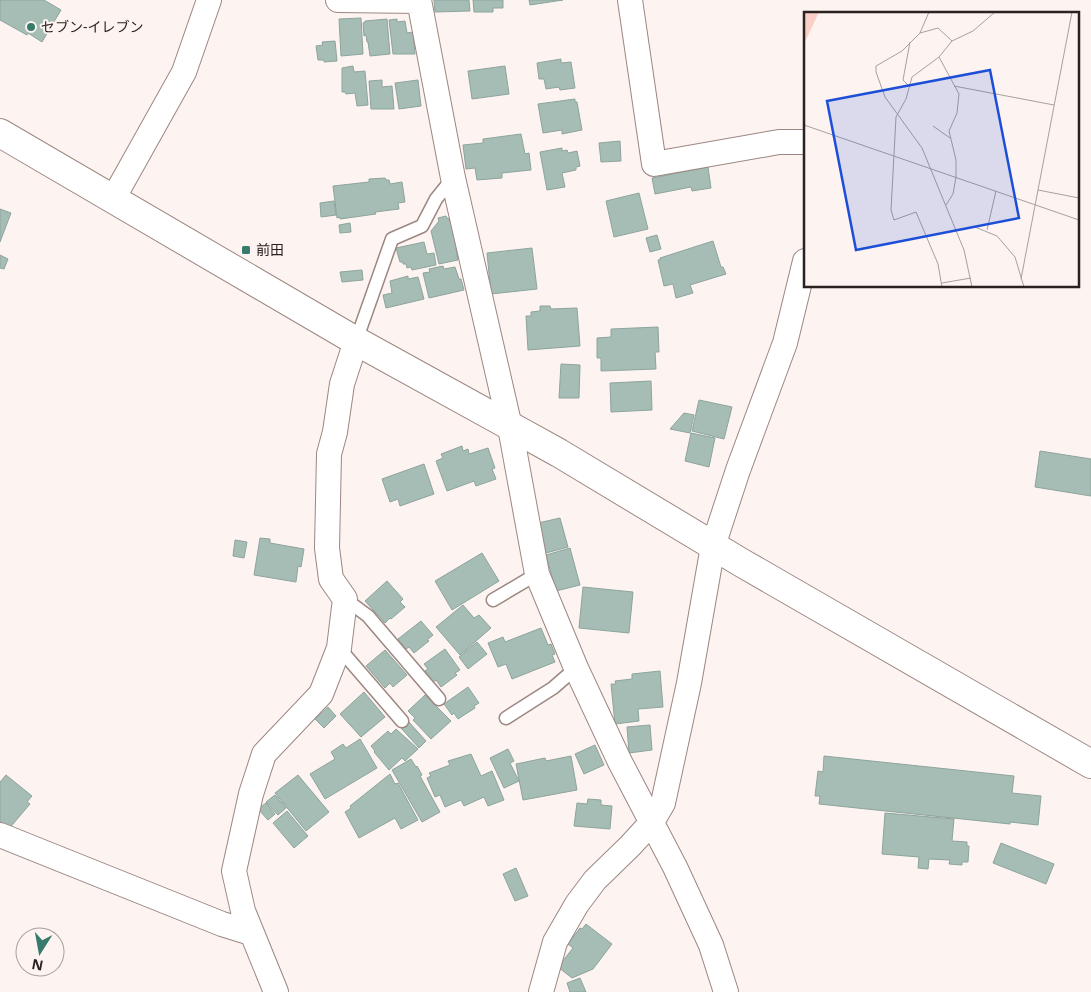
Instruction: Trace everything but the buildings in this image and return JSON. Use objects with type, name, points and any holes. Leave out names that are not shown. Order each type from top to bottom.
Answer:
[{"type":"street","points":[[113,199],[184,72],[209,0]]},
{"type":"street","points":[[338,0],[419,0],[453,178],[510,427],[537,574],[576,668],[620,762],[675,867],[711,946],[726,992]]},
{"type":"street","points":[[630,0],[654,164],[779,142],[804,142]]},
{"type":"street","points":[[0,133],[356,341],[559,453],[742,563],[1091,764]]},
{"type":"street","points":[[544,990],[554,942],[577,904],[595,880],[652,822],[663,803],[689,684],[713,546],[738,470],[785,343],[804,266]]},
{"type":"street","points":[[276,992],[243,911],[234,871],[251,794],[264,754],[321,694],[339,648],[345,599],[331,579],[327,548],[329,454],[335,432],[342,384],[356,341]]},
{"type":"street","points":[[0,835],[222,924],[251,933]]},
{"type":"lane","points":[[356,341],[392,239],[422,226],[436,199],[453,178]]},
{"type":"lane","points":[[493,600],[537,574]]},
{"type":"lane","points":[[345,599],[368,616],[439,698]]},
{"type":"lane","points":[[339,648],[402,721]]},
{"type":"lane","points":[[506,718],[554,688],[576,668]]},
{"type":"place","name":"セブン-イレブン","points":[[31,27]]},
{"type":"place","name":"前田","points":[[246,250]]}]
